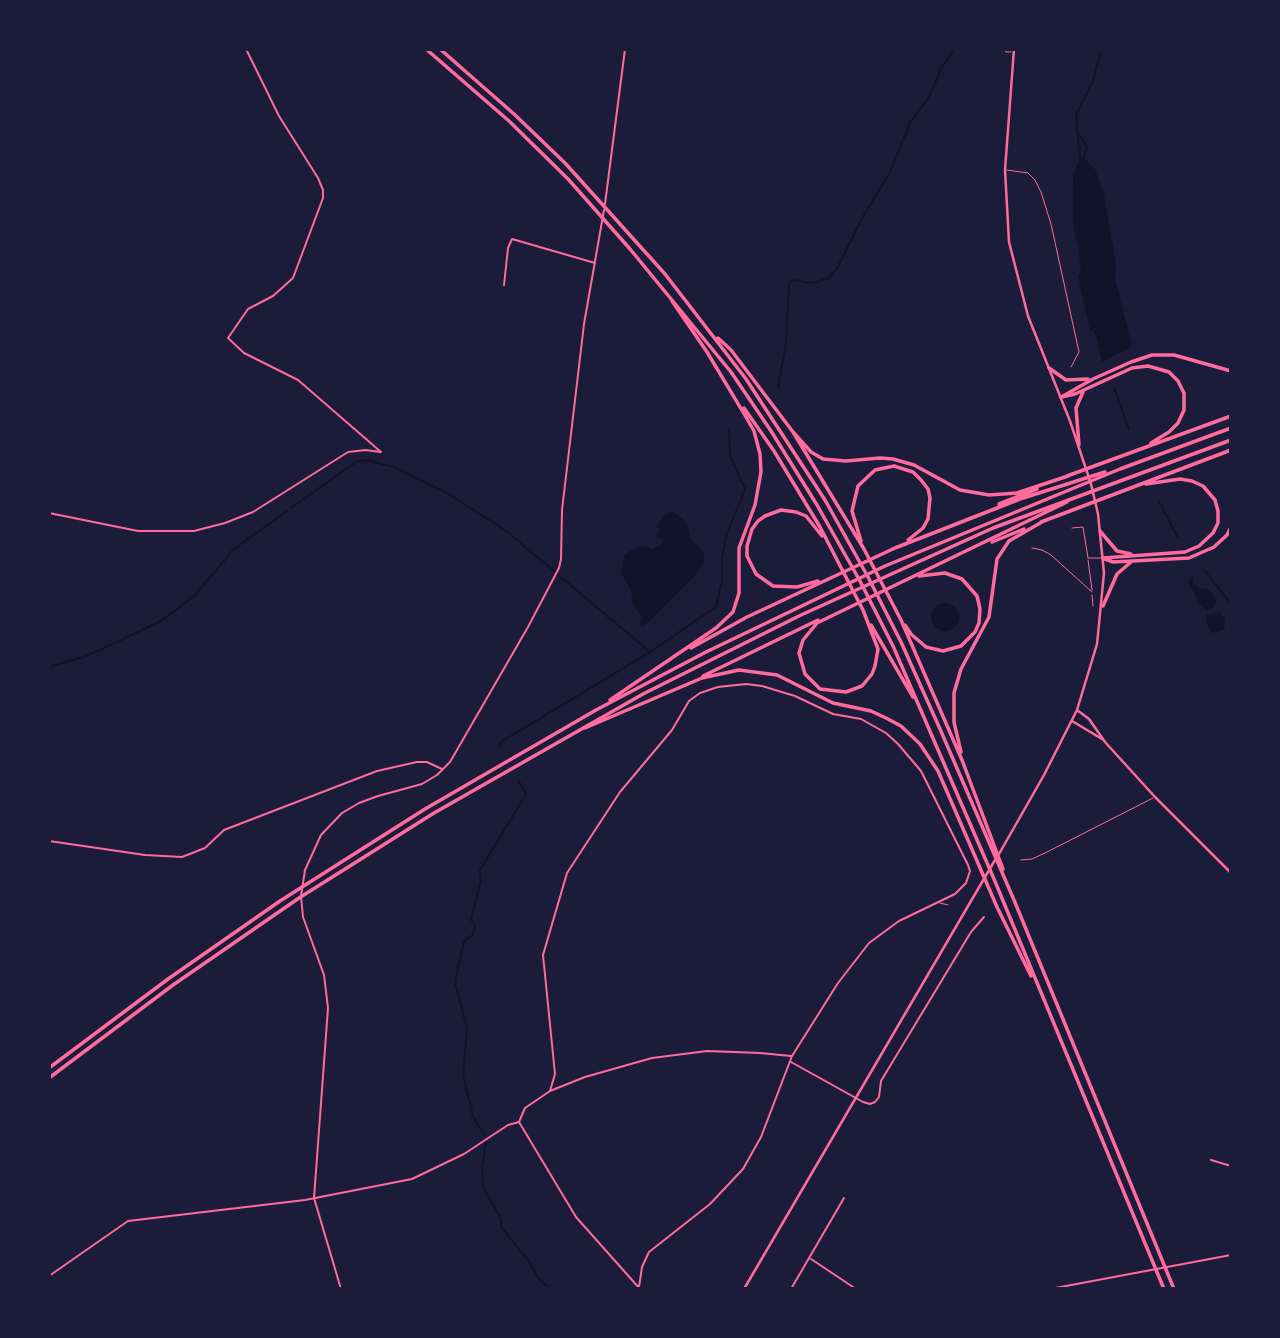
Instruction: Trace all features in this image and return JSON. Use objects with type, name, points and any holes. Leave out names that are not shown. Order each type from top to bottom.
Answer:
[{"type":"highway","points":[[426,49],[509,121],[608,223],[731,372],[817,505],[860,582],[922,713],[1164,1289]]},
{"type":"highway","points":[[440,49],[514,114],[610,210],[665,274],[712,332],[779,427],[825,500],[901,642],[1014,901],[1174,1289]]},
{"type":"highway","points":[[666,292],[774,451],[820,527],[863,610],[922,713]]},
{"type":"highway","points":[[712,332],[731,350],[793,432],[811,452],[822,459],[893,459],[914,465],[945,484],[976,494],[1003,496],[1068,476]]},
{"type":"highway","points":[[1061,397],[1093,379],[1142,358],[1163,355],[1184,357],[1231,371]]},
{"type":"highway","points":[[1079,445],[1077,401],[1083,391],[1118,373],[1141,366],[1163,370],[1178,381],[1184,393],[1184,410],[1178,423],[1169,432],[1133,451]]},
{"type":"highway","points":[[1049,368],[1066,380],[1079,382],[1093,379]]},
{"type":"highway","points":[[1061,397],[1090,387]]},
{"type":"highway","points":[[596,710],[716,628],[727,619],[736,605],[739,593],[739,548],[755,505],[761,472],[754,431],[730,389]]},
{"type":"highway","points":[[653,670],[747,617],[879,555],[1078,472],[1231,416]]},
{"type":"highway","points":[[978,514],[1105,474],[1231,428]]},
{"type":"highway","points":[[793,432],[864,549],[901,620],[977,797]]},
{"type":"highway","points":[[49,1077],[173,985],[299,898],[434,813],[666,682],[845,594],[993,528],[1231,440]]},
{"type":"highway","points":[[964,554],[1231,450]]},
{"type":"highway","points":[[864,549],[852,511],[854,495],[866,476],[875,470],[894,466],[913,472],[928,489],[930,498],[928,519],[923,528],[895,548]]},
{"type":"highway","points":[[1103,558],[1185,552],[1199,547],[1213,533],[1218,523],[1218,511],[1209,491],[1192,481],[1164,480],[1130,488]]},
{"type":"highway","points":[[49,1068],[148,993],[279,901],[425,809],[596,710],[841,586],[1081,482]]},
{"type":"highway","points":[[576,731],[684,686],[1085,494]]},
{"type":"highway","points":[[827,579],[797,587],[774,586],[764,581],[751,566],[747,556],[748,538],[752,529],[765,516],[781,510],[796,512],[812,522],[835,557]]},
{"type":"highway","points":[[1014,901],[956,737],[953,709],[961,669],[989,617],[995,567],[1000,552],[1017,534],[1042,522]]},
{"type":"highway","points":[[1103,558],[1113,562],[1178,559],[1202,554],[1227,535],[1231,527]]},
{"type":"highway","points":[[1100,531],[1117,551],[1140,556]]},
{"type":"highway","points":[[1103,606],[1117,574],[1133,561]]},
{"type":"highway","points":[[901,620],[919,642],[934,650],[943,651],[961,646],[975,632],[979,623],[978,600],[962,579],[945,573],[911,578]]},
{"type":"highway","points":[[840,611],[808,631],[799,653],[805,674],[812,683],[820,689],[837,693],[862,686],[875,666],[877,649],[863,610]]},
{"type":"highway","points":[[684,686],[726,672],[764,671],[793,681],[833,703],[871,711],[911,735],[929,755],[938,771],[997,908],[1035,983]]},
{"type":"main road","points":[[744,1289],[1009,836],[1072,721],[1097,644],[1103,606],[1103,558],[1091,484],[1061,397],[1028,316],[1013,265],[1007,224],[1005,170],[1014,51]]},
{"type":"main road","points":[[1077,710],[1089,719],[1155,797],[1231,873]]},
{"type":"main road","points":[[1072,721],[1088,728],[1105,741]]},
{"type":"street","points":[[49,513],[138,531],[194,531],[253,512],[348,452],[381,452],[298,380],[244,353],[228,338],[251,307],[273,296],[293,278],[323,198],[318,178],[279,116],[246,49]]},
{"type":"street","points":[[341,1289],[314,1198],[328,998],[324,975],[303,913],[302,888],[305,870],[321,835],[342,813],[370,799],[422,783],[443,769],[465,738],[559,568],[562,510],[584,324],[608,183],[625,49]]},
{"type":"street","points":[[504,285],[512,239],[596,263]]},
{"type":"street","points":[[550,1091],[555,1074],[543,955],[567,873],[620,792],[672,730],[689,701],[700,693],[718,687],[746,684],[776,689],[822,710],[861,719],[886,733],[898,744],[921,771],[968,865],[968,878],[962,889],[900,921],[869,943],[838,983],[792,1056],[761,1137],[743,1169],[709,1204],[649,1252],[642,1267],[640,1288]]},
{"type":"street","points":[[49,841],[176,858],[198,852],[224,830],[377,771],[417,762],[443,769]]},
{"type":"street","points":[[790,1061],[870,1104],[879,1097],[881,1081],[965,941],[984,917]]},
{"type":"street","points":[[519,1122],[525,1108],[550,1091],[585,1077],[652,1058],[707,1051],[792,1056]]},
{"type":"street","points":[[49,1276],[128,1221],[314,1198],[412,1179],[464,1154],[508,1125],[519,1122]]},
{"type":"street","points":[[519,1122],[576,1217],[640,1288]]},
{"type":"street","points":[[1212,1160],[1231,1166]]},
{"type":"street","points":[[791,1289],[844,1198]]},
{"type":"street","points":[[1051,1289],[1231,1255]]},
{"type":"street","points":[[809,1258],[856,1289]]},
{"type":"lane","points":[[1005,49],[1006,52],[1014,51]]},
{"type":"lane","points":[[1005,170],[1028,173],[1041,192],[1054,237],[1079,352],[1071,367]]},
{"type":"lane","points":[[1072,528],[1083,527],[1093,606]]},
{"type":"lane","points":[[1032,548],[1051,555],[1092,592]]},
{"type":"lane","points":[[1088,558],[1103,558]]},
{"type":"lane","points":[[1021,860],[1032,859],[1045,853],[1155,797]]},
{"type":"lane","points":[[938,903],[948,905]]},
{"type":"shaded area","points":[[1084,158],[1095,169],[1104,195],[1116,265],[1115,279],[1132,347],[1102,362],[1096,336],[1090,331],[1078,275],[1081,274],[1074,228],[1073,174],[1080,159]]},
{"type":"shaded area","points":[[672,511],[684,520],[690,538],[704,553],[704,562],[694,577],[641,627],[639,622],[642,618],[633,604],[631,590],[621,573],[624,556],[639,547],[652,549],[662,544],[663,540],[656,537],[659,531],[657,525]]},
{"type":"shaded area","points":[[1193,576],[1193,582],[1198,588],[1212,593],[1216,601],[1213,608],[1206,610],[1197,602],[1189,585],[1189,578]]},
{"type":"shaded area","points":[[945,603],[955,607],[959,617],[955,627],[945,631],[935,627],[931,617],[935,607]]},
{"type":"shaded area","points":[[1219,612],[1225,619],[1224,630],[1212,633],[1206,623],[1206,615]]},
{"type":"waterway","points":[[778,388],[786,343],[789,284],[792,280],[813,283],[829,278],[838,267],[861,220],[889,174],[910,123],[930,95],[941,69],[954,49]]},
{"type":"waterway","points":[[1080,159],[1076,115],[1093,81],[1101,49]]},
{"type":"waterway","points":[[1079,134],[1087,147],[1084,158]]},
{"type":"waterway","points":[[1114,388],[1129,429]]},
{"type":"waterway","points":[[499,747],[501,742],[650,652],[716,607],[727,534],[745,489],[730,456],[729,429]]},
{"type":"waterway","points":[[291,508],[356,462],[366,460],[394,467],[447,493],[505,530],[650,652]]},
{"type":"waterway","points":[[1159,502],[1178,538]]},
{"type":"waterway","points":[[49,667],[87,656],[161,621],[195,595],[234,549],[287,511]]},
{"type":"waterway","points":[[1204,570],[1231,604]]},
{"type":"waterway","points":[[484,1135],[473,1116],[463,1075],[467,1028],[455,982],[464,941],[472,936],[475,926],[471,919],[481,880],[480,870],[526,794],[518,780]]},
{"type":"waterway","points":[[486,1141],[482,1168],[483,1187],[500,1217],[502,1228],[529,1261],[538,1278],[550,1289]]}]
